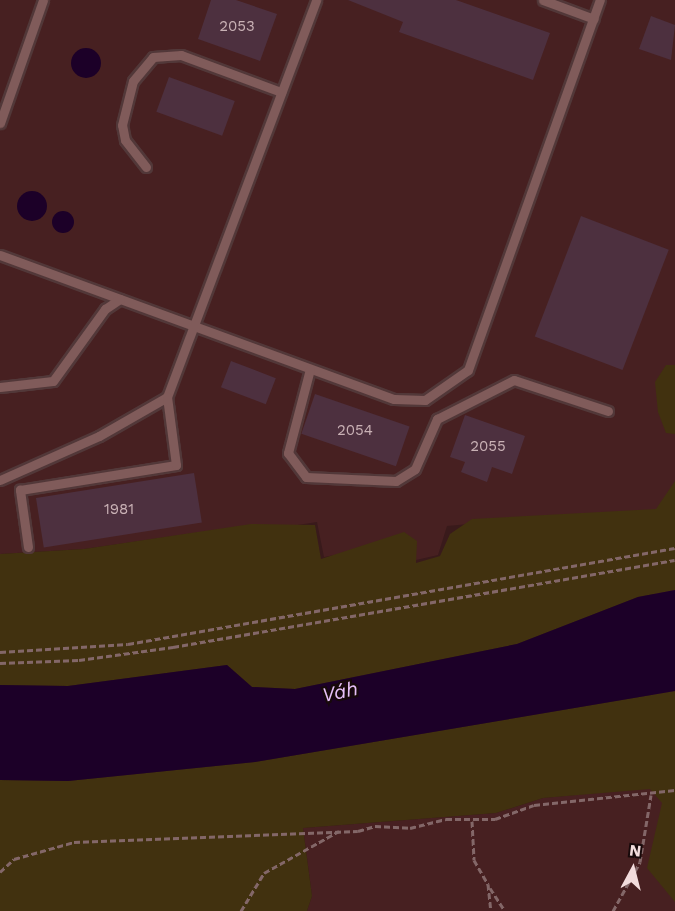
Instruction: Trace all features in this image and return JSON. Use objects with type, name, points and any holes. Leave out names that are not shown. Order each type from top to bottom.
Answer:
[{"type":"lane","points":[[0,123],[43,0]]},
{"type":"lane","points":[[28,547],[20,490],[176,465],[166,397],[315,0]]},
{"type":"lane","points":[[543,0],[594,19]]},
{"type":"lane","points":[[0,255],[394,399],[415,400],[448,387],[468,370],[600,0]]},
{"type":"lane","points":[[147,167],[124,140],[122,124],[133,81],[153,57],[181,55],[281,92]]},
{"type":"lane","points":[[0,387],[53,381],[105,309],[120,299]]},
{"type":"lane","points":[[310,369],[288,453],[306,477],[396,481],[415,469],[437,418],[514,380],[608,411]]},
{"type":"lane","points":[[0,480],[99,436],[166,397]]},
{"type":"path","points":[[0,652],[128,644],[675,548]]},
{"type":"path","points":[[0,663],[79,660],[162,649],[675,560]]},
{"type":"path","points":[[0,872],[14,859],[74,842],[341,831],[375,826],[410,828],[446,819],[472,821],[534,805],[651,795],[675,790]]},
{"type":"path","points":[[614,911],[640,862],[651,795]]},
{"type":"path","points":[[472,821],[474,860],[505,911]]},
{"type":"path","points":[[241,911],[264,873],[341,831]]},
{"type":"path","points":[[488,884],[491,911]]},
{"type":"shaded area","points":[[0,0],[675,0],[675,911],[307,911],[312,896],[303,828],[496,813],[543,798],[651,788],[656,514],[580,514],[447,526],[438,555],[407,562],[403,542],[324,557],[317,522],[252,532],[250,525],[84,549],[0,554]]},
{"type":"shaded area","points":[[666,365],[675,365],[675,434],[666,433],[658,412],[655,382]]},
{"type":"shaded area","points":[[675,481],[675,590],[638,597],[517,644],[295,689],[252,687],[227,665],[68,686],[0,685],[0,554],[84,549],[251,524],[315,525],[321,559],[404,532],[417,541],[416,563],[440,556],[450,534],[472,519],[656,509]]},
{"type":"shaded area","points":[[675,691],[675,902],[647,868],[662,803],[650,789],[543,798],[496,813],[303,828],[312,896],[307,911],[0,911],[0,780],[68,781],[255,762]]},
{"type":"water","points":[[86,48],[92,49],[100,57],[100,69],[92,77],[86,78],[80,77],[72,69],[71,63],[72,57],[80,49]]},
{"type":"water","points":[[32,191],[43,195],[47,206],[43,217],[32,221],[21,217],[17,206],[21,195]]},
{"type":"water","points":[[63,211],[71,214],[74,222],[71,230],[63,233],[55,230],[52,222],[55,214]]},
{"type":"water","name":"Váh","points":[[675,590],[675,691],[255,762],[68,781],[0,780],[0,685],[68,686],[227,665],[252,687],[295,689],[517,644],[638,597]]},
{"type":"building","points":[[211,0],[236,0],[277,14],[260,61],[198,39]]},
{"type":"building","points":[[348,0],[456,0],[550,33],[533,80],[399,32],[403,22]]},
{"type":"building","points":[[651,16],[675,25],[671,60],[639,49]]},
{"type":"building","points":[[169,77],[235,101],[222,136],[156,112]]},
{"type":"building","points":[[581,216],[669,250],[623,370],[535,336]]},
{"type":"building","points":[[231,361],[276,378],[266,404],[221,387]]},
{"type":"building","points":[[315,394],[410,427],[396,466],[301,434]]},
{"type":"building","points":[[465,415],[525,436],[512,474],[492,467],[487,482],[461,472],[465,462],[450,457]]},
{"type":"building","points":[[194,473],[202,522],[44,547],[36,498]]}]
